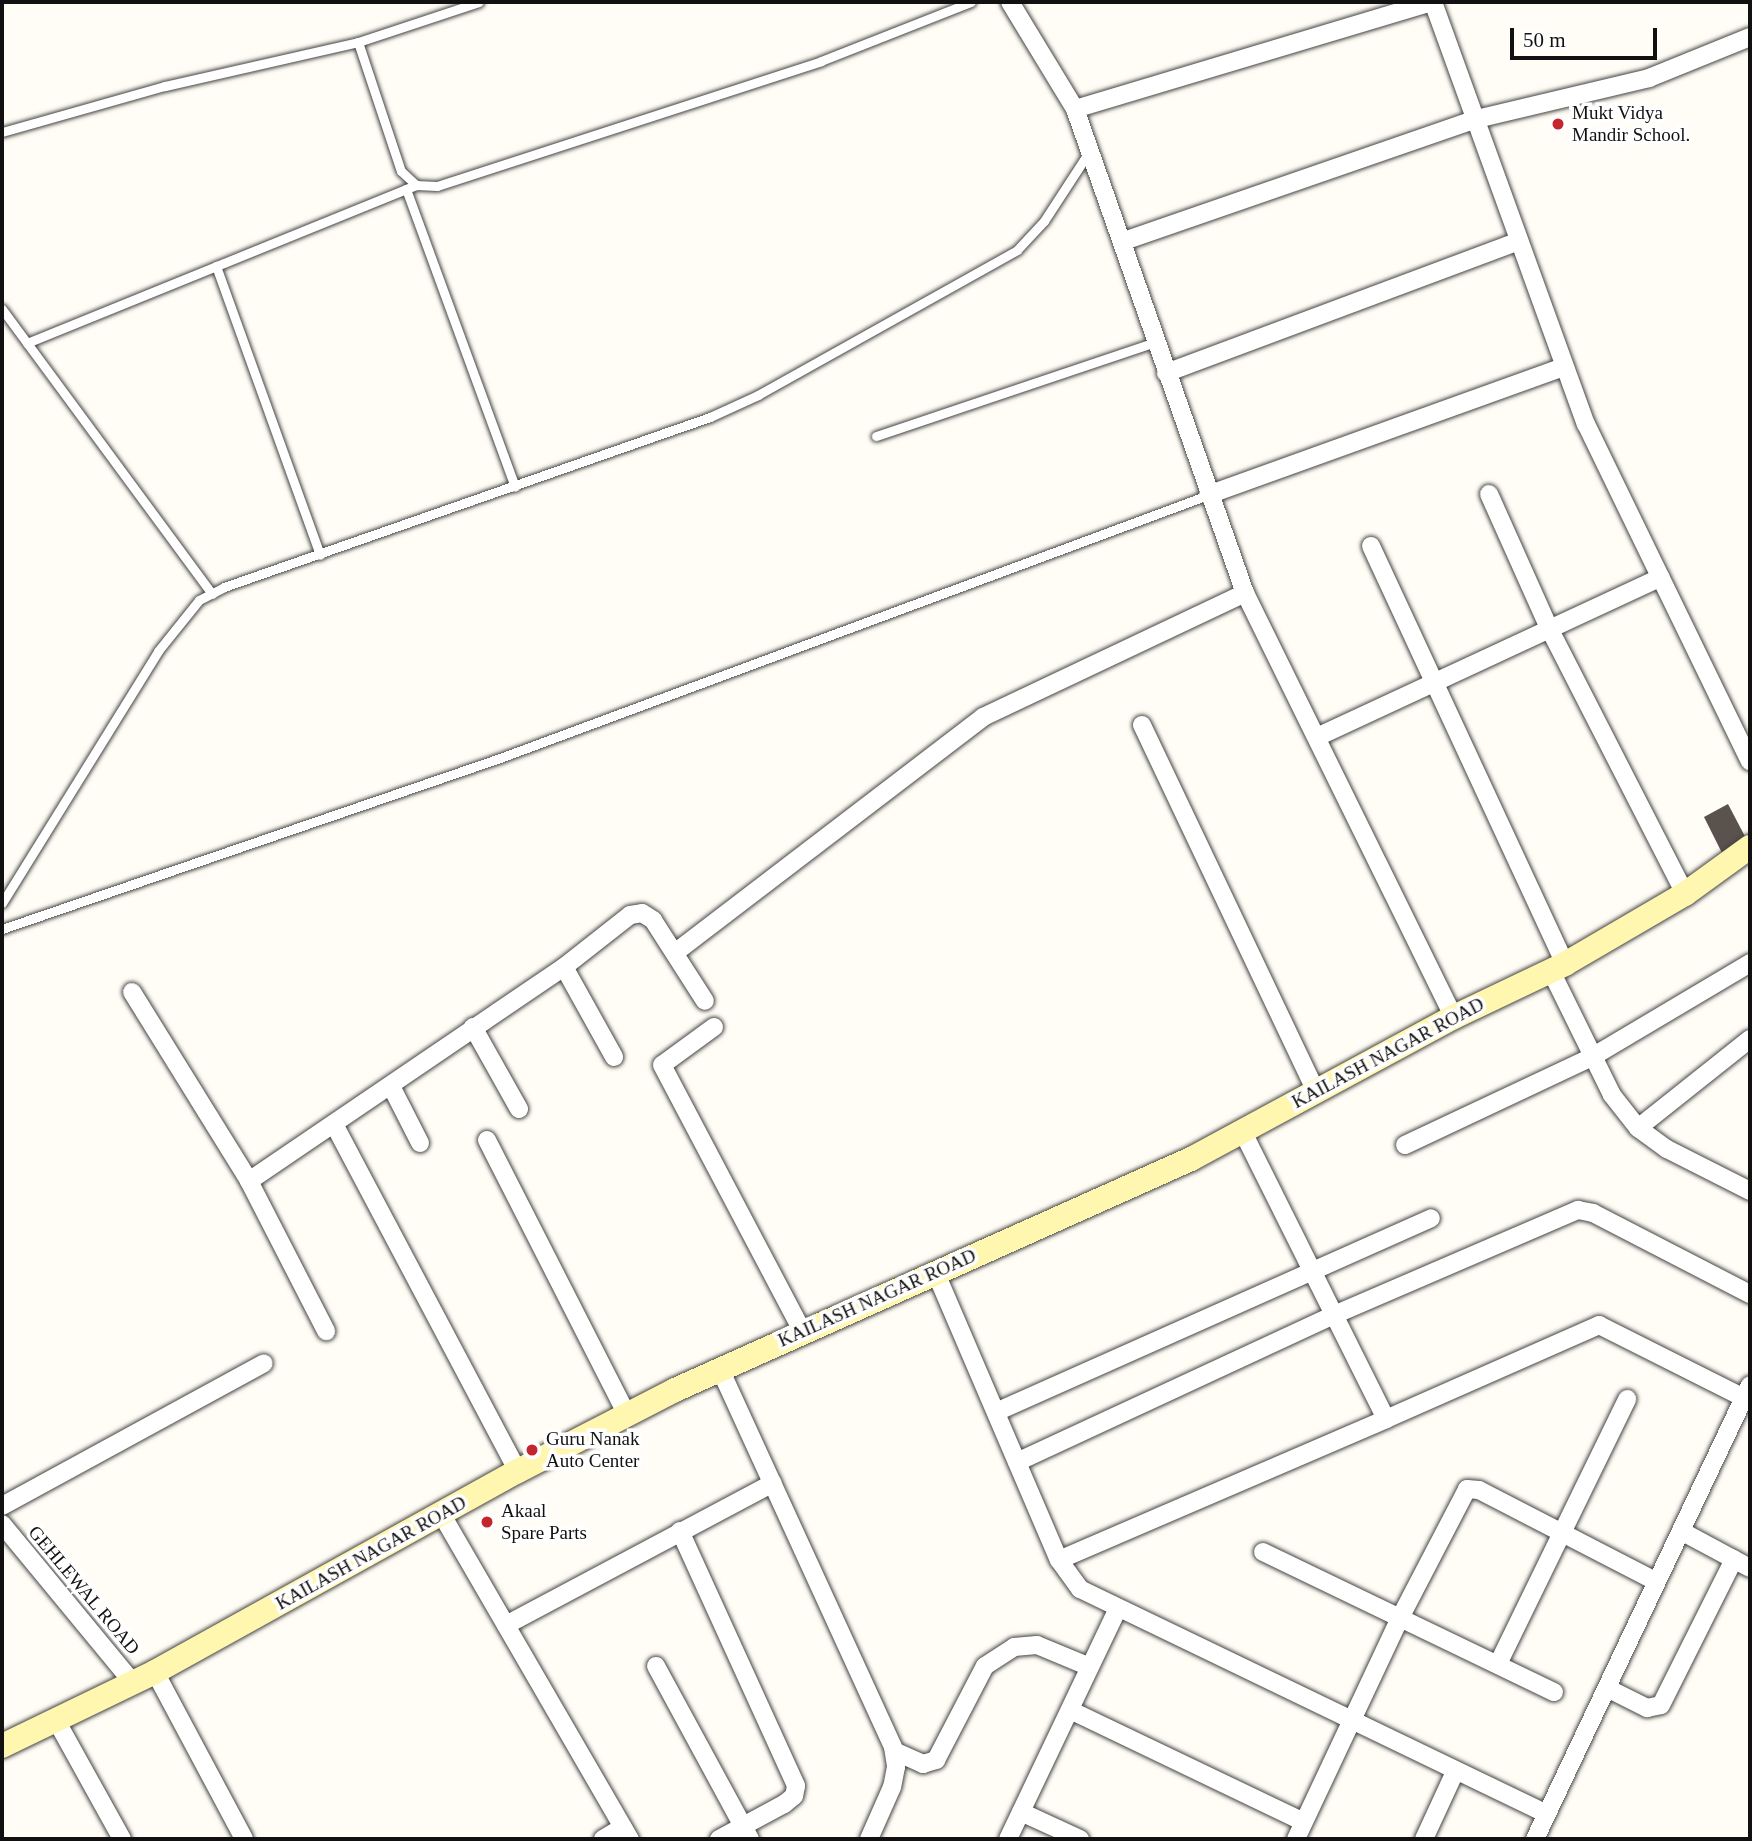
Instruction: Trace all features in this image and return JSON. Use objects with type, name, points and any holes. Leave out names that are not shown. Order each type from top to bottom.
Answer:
[{"type":"street","points":[[1010,2],[1075,109],[1124,242],[1208,495],[1245,593],[1454,1017]]},
{"type":"street","points":[[1075,109],[1433,2],[1563,366],[1750,761]]},
{"type":"street","points":[[1124,242],[1477,119],[1650,78],[1750,37]]},
{"type":"street","points":[[1166,373],[1520,242]]},
{"type":"street","points":[[1208,495],[1563,366]]},
{"type":"street","points":[[1489,494],[1549,628],[1685,894]]},
{"type":"street","points":[[1371,546],[1558,968],[1592,1057],[1612,1095],[1638,1128],[1667,1149],[1750,1191]]},
{"type":"street","points":[[1317,737],[1661,577]]},
{"type":"street","points":[[676,952],[983,717],[1245,593]]},
{"type":"street","points":[[1142,725],[1316,1092]]},
{"type":"street","name":"KAILASH NAGAR ROAD","points":[[2,1746],[144,1678],[518,1471],[720,1369],[935,1271],[1134,1186],[1243,1132],[1454,1017],[1558,968],[1685,894],[1750,847]]},
{"type":"street","points":[[249,1181],[335,1126],[473,1027],[564,968],[630,915],[642,913],[653,920],[705,1001]]},
{"type":"street","points":[[1405,1145],[1592,1057],[1750,963]]},
{"type":"street","points":[[564,968],[614,1057]]},
{"type":"street","points":[[132,992],[249,1181],[326,1331]]},
{"type":"street","points":[[473,1027],[519,1109]]},
{"type":"street","points":[[714,1027],[662,1065],[802,1330]]},
{"type":"street","points":[[1638,1128],[1750,1039]]},
{"type":"street","points":[[391,1086],[420,1143]]},
{"type":"street","points":[[335,1126],[518,1471]]},
{"type":"street","points":[[1243,1132],[1386,1419]]},
{"type":"street","points":[[487,1140],[628,1415]]},
{"type":"street","points":[[1017,1462],[1334,1315],[1578,1210],[1593,1213],[1750,1294]]},
{"type":"street","points":[[996,1412],[1431,1218]]},
{"type":"street","points":[[935,1271],[1059,1560],[1080,1589],[1117,1610],[1547,1814]]},
{"type":"street","points":[[1059,1560],[1599,1325],[1747,1392],[1535,1839]]},
{"type":"street","points":[[2,1506],[264,1363]]},
{"type":"street","points":[[720,1369],[894,1751],[892,1787],[869,1839]]},
{"type":"street","points":[[1498,1664],[1627,1399]]},
{"type":"street","points":[[506,1625],[773,1483]]},
{"type":"street","points":[[1296,1839],[1401,1616],[1467,1489],[1479,1490],[1657,1582]]},
{"type":"street","points":[[442,1515],[626,1833],[603,1839]]},
{"type":"street","name":"GEHLEWAL ROAD","points":[[2,1524],[144,1678],[244,1839]]},
{"type":"street","points":[[680,1531],[796,1786],[794,1796],[746,1833],[719,1839]]},
{"type":"street","points":[[1681,1531],[1750,1568]]},
{"type":"street","points":[[1263,1552],[1401,1616],[1554,1692]]},
{"type":"street","points":[[1606,1688],[1647,1708],[1661,1705],[1734,1559]]},
{"type":"street","points":[[1008,1839],[1117,1610]]},
{"type":"street","points":[[894,1751],[923,1764],[936,1760],[985,1666],[1014,1647],[1037,1645],[1090,1667]]},
{"type":"street","points":[[656,1666],[746,1833]]},
{"type":"street","points":[[1070,1710],[1304,1822]]},
{"type":"street","points":[[56,1720],[122,1839]]},
{"type":"street","points":[[1424,1839],[1455,1772]]},
{"type":"street","points":[[1021,1812],[1080,1839]]},
{"type":"lane","points":[[2,132],[165,86],[358,42],[480,2]]},
{"type":"lane","points":[[27,343],[411,187],[437,186],[808,65],[971,2]]},
{"type":"lane","points":[[358,42],[401,171],[411,187],[515,487]]},
{"type":"lane","points":[[2,903],[180,619],[212,594],[710,417],[994,266],[1044,221],[1090,150]]},
{"type":"lane","points":[[216,266],[320,555]]},
{"type":"lane","points":[[2,309],[212,594]]},
{"type":"lane","points":[[876,436],[1156,342]]},
{"type":"lane","points":[[2,929],[500,758],[1208,495]]},
{"type":"building","points":[[1728,804],[1750,846],[1731,871],[1704,817]]},
{"type":"place","name":"Mukt Vidya Mandir School.","points":[[1558,124]]},
{"type":"place","name":"Guru Nanak Auto Center","points":[[532,1450]]},
{"type":"place","name":"Akaal Spare Parts","points":[[487,1522]]}]
